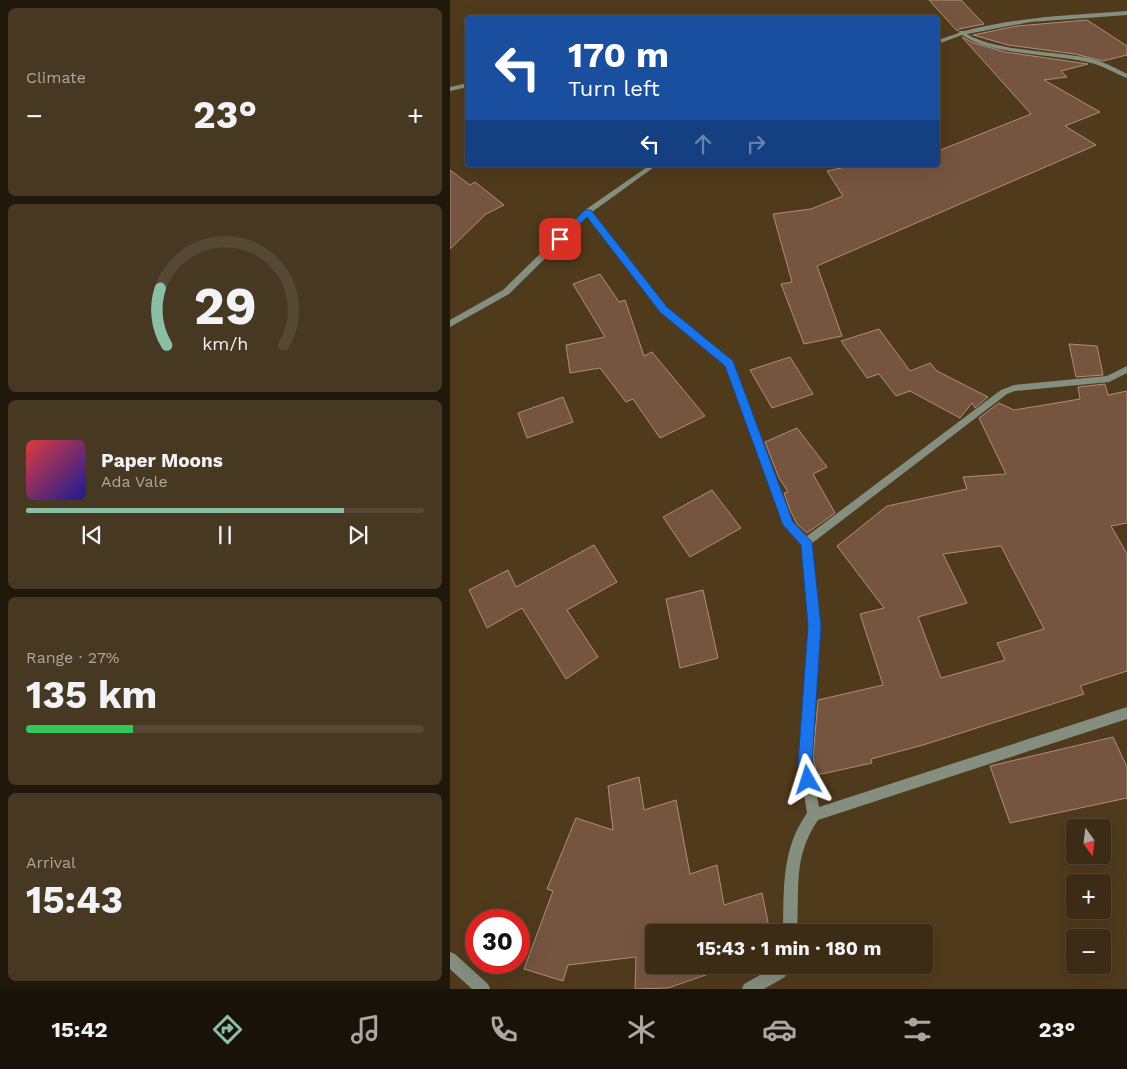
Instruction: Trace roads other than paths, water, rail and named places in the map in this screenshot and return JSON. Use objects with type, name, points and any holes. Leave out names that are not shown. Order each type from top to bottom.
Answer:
[{"type":"street","points":[[940,41],[961,32],[997,25],[1127,14]]},
{"type":"street","points":[[961,32],[979,41],[1050,55],[1091,60],[1127,76]]},
{"type":"street","points":[[450,89],[465,85]]},
{"type":"street","points":[[450,324],[506,292],[588,212],[651,167]]},
{"type":"street","points":[[588,212],[663,310],[730,364],[789,525],[806,542],[815,626],[805,763],[814,815]]},
{"type":"street","points":[[806,542],[1004,392],[1014,388],[1109,379],[1127,369]]},
{"type":"street","points":[[790,924],[791,872],[802,832],[814,815],[1127,713]]},
{"type":"street","points":[[450,959],[483,989]]},
{"type":"street","points":[[749,989],[776,974]]}]
